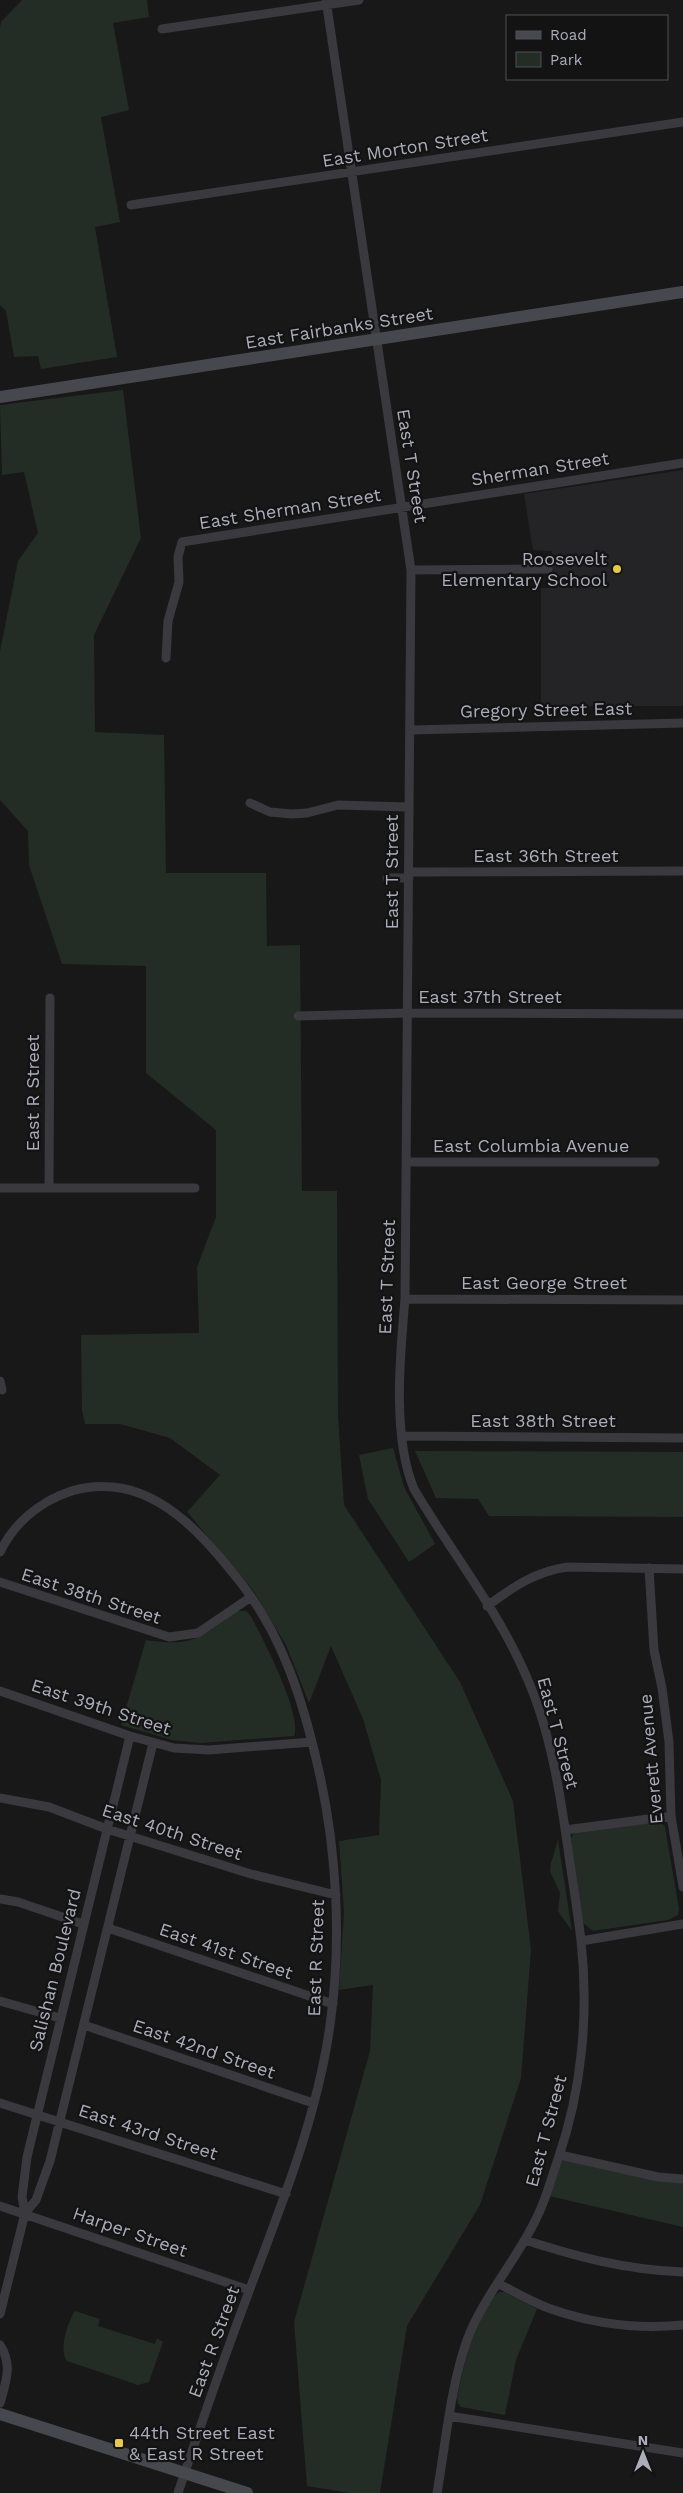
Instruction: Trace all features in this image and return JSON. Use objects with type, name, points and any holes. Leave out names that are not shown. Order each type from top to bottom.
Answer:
[{"type":"street","points":[[162,29],[326,2],[359,0]]},
{"type":"street","name":"East T Street","points":[[326,2],[353,172],[375,341],[403,507],[411,570],[405,1299],[400,1358],[406,1466],[414,1489],[487,1606],[527,1678],[555,1773],[581,1941],[584,1996],[582,2054],[574,2102],[560,2154],[537,2218],[499,2284],[479,2312],[467,2341],[449,2416],[437,2493]]},
{"type":"street","name":"East Morton Street","points":[[131,205],[683,122]]},
{"type":"street","name":"East Fairbanks Street","points":[[0,397],[375,341],[683,292]]},
{"type":"street","name":"Sherman Street","points":[[403,507],[683,463]]},
{"type":"street","name":"East Sherman Street","points":[[166,658],[168,621],[179,582],[178,557],[182,542],[403,507]]},
{"type":"street","points":[[411,570],[548,569]]},
{"type":"street","name":"Gregory Street East","points":[[411,730],[683,723]]},
{"type":"street","points":[[250,803],[270,812],[292,814],[307,813],[338,805],[409,807]]},
{"type":"street","name":"East 36th Street","points":[[387,878],[409,875],[683,871]]},
{"type":"street","name":"East R Street","points":[[49,1188],[50,998]]},
{"type":"street","name":"East 37th Street","points":[[298,1016],[408,1013],[683,1014]]},
{"type":"street","name":"East Columbia Avenue","points":[[406,1162],[655,1162]]},
{"type":"street","points":[[0,1188],[195,1188]]},
{"type":"street","name":"East George Street","points":[[405,1299],[683,1300]]},
{"type":"street","name":"East 38th Street","points":[[403,1436],[683,1438]]},
{"type":"street","name":"East R Street","points":[[0,1552],[10,1534],[42,1504],[76,1490],[113,1487],[135,1491],[157,1500],[180,1517],[223,1562],[251,1597],[285,1658],[302,1703],[330,1825],[336,1895],[333,2004],[326,2051],[286,2194],[178,2493]]},
{"type":"street","points":[[487,1606],[519,1583],[552,1569],[568,1567],[683,1569]]},
{"type":"street","name":"Everett Avenue","points":[[649,1568],[654,1650],[662,1688],[669,1742],[671,1816],[683,1887]]},
{"type":"street","name":"East 38th Street","points":[[0,1582],[169,1637],[198,1633],[251,1597]]},
{"type":"street","name":"East 39th Street","points":[[0,1691],[153,1743],[198,1751],[312,1742]]},
{"type":"street","name":"Salishan Boulevard","points":[[0,2314],[25,2214],[22,2197],[23,2178],[36,2113],[130,1736]]},
{"type":"street","name":"Salishan Boulevard","points":[[25,2214],[36,2200],[47,2173],[153,1743]]},
{"type":"street","name":"East 40th Street","points":[[0,1798],[50,1807],[107,1830],[251,1874],[336,1895]]},
{"type":"street","points":[[565,1830],[671,1816]]},
{"type":"street","points":[[0,1899],[18,1902],[83,1924]]},
{"type":"street","points":[[581,1941],[683,1924]]},
{"type":"street","name":"East 41st Street","points":[[108,1928],[333,2004]]},
{"type":"street","points":[[0,2001],[60,2018]]},
{"type":"street","name":"East 42nd Street","points":[[84,2026],[313,2103]]},
{"type":"street","name":"East 43rd Street","points":[[0,2103],[60,2120],[286,2194]]},
{"type":"street","points":[[560,2154],[658,2177],[683,2180]]},
{"type":"street","name":"Harper Street","points":[[0,2206],[250,2290]]},
{"type":"street","points":[[525,2240],[567,2254],[627,2268],[683,2272]]},
{"type":"street","points":[[499,2284],[554,2310],[577,2316],[640,2326],[683,2326]]},
{"type":"street","points":[[0,2345],[7,2358],[9,2369],[0,2403]]},
{"type":"street","points":[[0,2414],[247,2493]]},
{"type":"street","points":[[449,2416],[683,2453]]},
{"type":"shaded area","name":"Roosevelt Elementary School","points":[[683,470],[683,706],[541,706],[541,588],[552,588],[552,551],[533,550],[524,494]]},
{"type":"green space","points":[[22,0],[147,0],[149,17],[113,23],[129,110],[101,117],[120,222],[95,227],[117,357],[41,369],[38,356],[14,357],[6,311],[0,305],[0,28],[1,22]]},
{"type":"green space","points":[[123,390],[141,538],[94,635],[95,732],[164,735],[166,873],[266,873],[267,946],[300,945],[302,1191],[337,1191],[338,1416],[344,1505],[460,1682],[513,1801],[531,1950],[521,2078],[480,2205],[407,2326],[380,2493],[350,2493],[307,2486],[294,2322],[370,2051],[373,1985],[339,1990],[344,1912],[339,1841],[379,1835],[381,1780],[363,1719],[331,1646],[309,1703],[286,1645],[253,1590],[187,1512],[220,1475],[170,1438],[120,1424],[85,1424],[82,1410],[81,1335],[199,1333],[197,1267],[216,1217],[216,1130],[146,1073],[146,966],[62,964],[29,865],[28,831],[0,800],[0,651],[18,561],[38,533],[24,472],[2,475],[0,405]]},
{"type":"green space","points":[[393,1448],[404,1487],[435,1544],[409,1562],[368,1499],[359,1455]]},
{"type":"green space","points":[[415,1451],[683,1452],[683,1517],[489,1516],[478,1499],[436,1498]]},
{"type":"green space","points":[[237,1611],[246,1611],[250,1615],[272,1657],[293,1712],[294,1736],[201,1743],[172,1740],[121,1725],[146,1640],[176,1642],[196,1638],[214,1628]]},
{"type":"green space","points":[[661,1822],[665,1827],[679,1909],[678,1915],[668,1920],[593,1931],[583,1923],[571,1839],[573,1834],[578,1831]]},
{"type":"green space","points":[[558,1840],[572,1931],[558,1911],[560,1893],[550,1871]]},
{"type":"green space","points":[[565,2160],[683,2183],[683,2227],[549,2196],[561,2162]]},
{"type":"green space","points":[[499,2292],[504,2292],[537,2309],[516,2360],[505,2415],[461,2407],[457,2398],[471,2341],[483,2313],[490,2301]]},
{"type":"green space","points":[[75,2311],[100,2319],[98,2326],[155,2344],[157,2338],[163,2342],[149,2382],[138,2385],[67,2361],[63,2350],[64,2343],[67,2329]]},
{"type":"place","name":"Roosevelt Elementary School","points":[[617,569]]},
{"type":"place","name":"44th Street East & East R Street","points":[[119,2443]]}]
